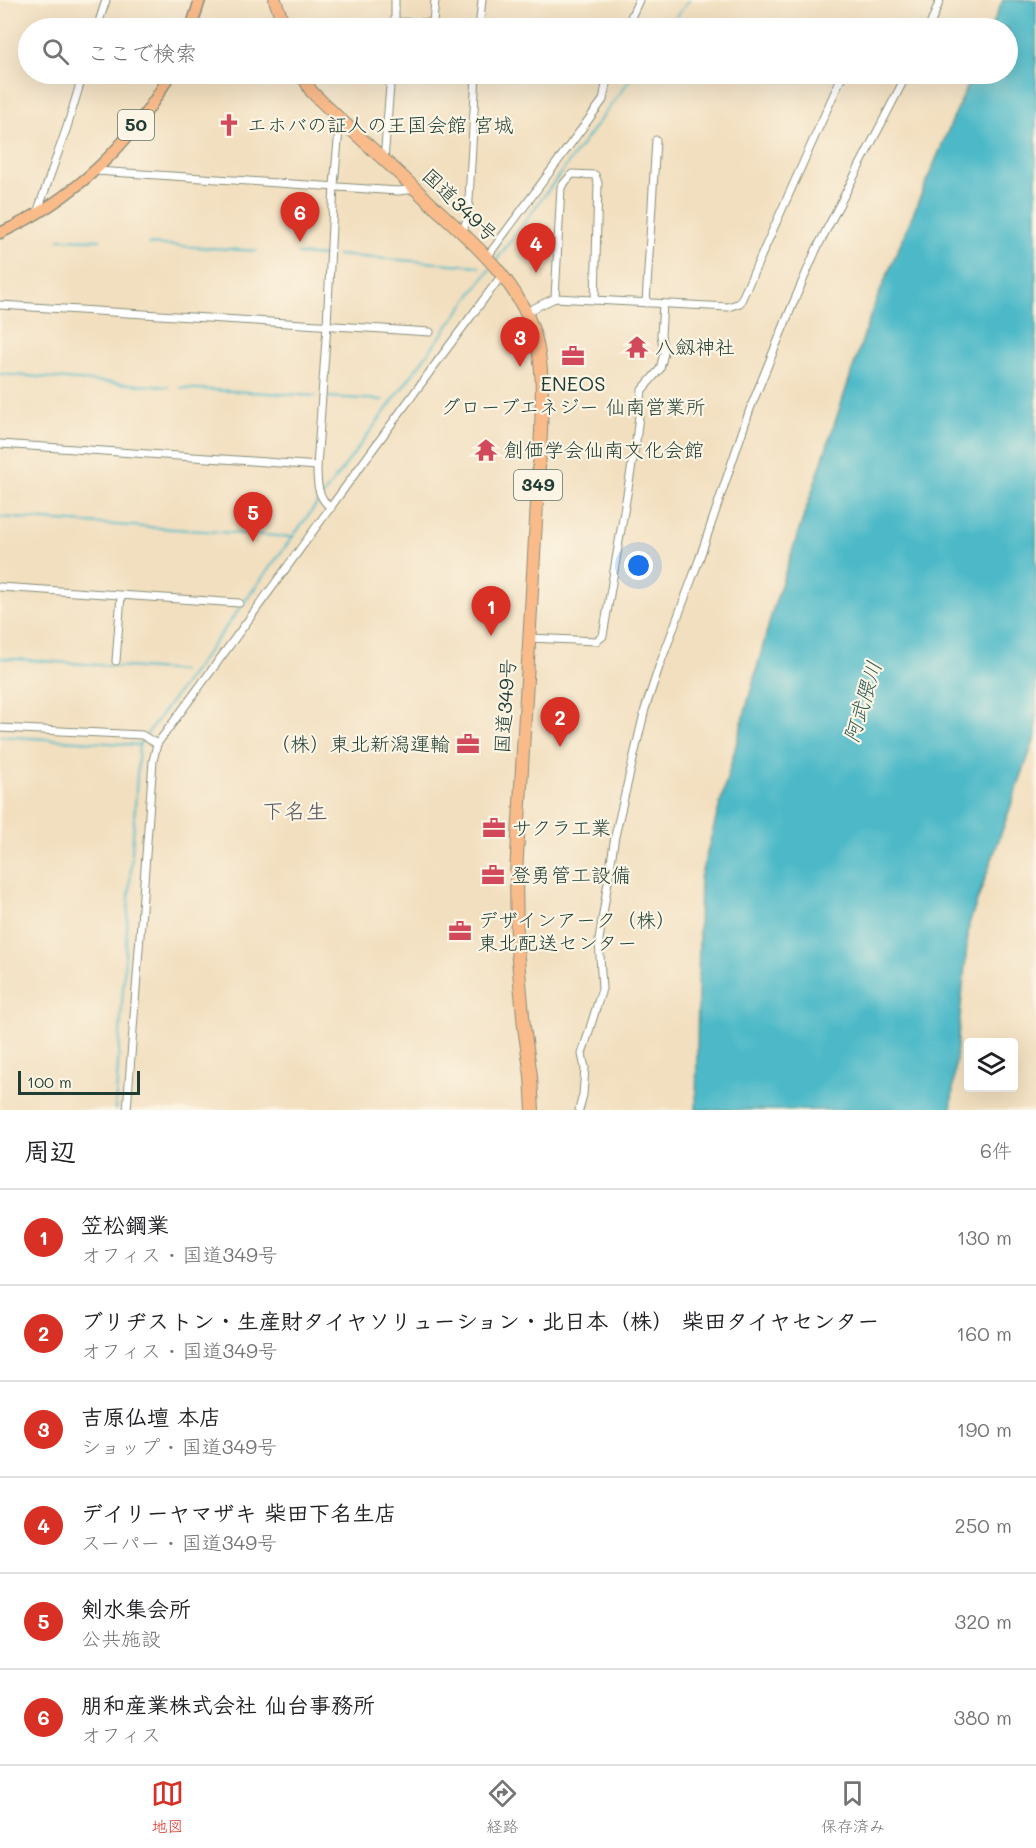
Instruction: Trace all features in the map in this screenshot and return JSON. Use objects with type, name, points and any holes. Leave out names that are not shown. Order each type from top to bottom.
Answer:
[{"type":"highway","points":[[275,0],[281,18]]},
{"type":"highway","name":"国道349号","points":[[307,84],[311,91],[488,259],[515,292],[526,312],[535,337],[543,378],[518,810],[516,914],[520,983],[533,1110]]},
{"type":"main road","points":[[194,18],[200,0]]},
{"type":"main road","name":"50","points":[[0,233],[36,215],[96,171],[147,112],[164,84]]},
{"type":"street","points":[[100,18],[106,0]]},
{"type":"street","points":[[395,0],[395,18]]},
{"type":"street","points":[[433,18],[435,0]]},
{"type":"street","points":[[481,18],[482,0]]},
{"type":"street","points":[[631,18],[639,0]]},
{"type":"street","points":[[933,18],[940,0]]},
{"type":"street","points":[[36,215],[80,84]]},
{"type":"street","points":[[384,159],[390,84]]},
{"type":"street","points":[[462,233],[468,217],[475,84]]},
{"type":"street","points":[[488,259],[603,100],[606,84]]},
{"type":"street","points":[[526,312],[555,298],[728,307],[740,303],[838,84]]},
{"type":"street","points":[[579,1110],[583,1095],[585,1068],[582,1054],[602,989],[599,940],[615,836],[645,709],[750,409],[792,306],[826,231],[903,84]]},
{"type":"street","points":[[330,507],[317,488],[317,466],[340,119]]},
{"type":"street","points":[[646,303],[656,140]]},
{"type":"street","points":[[96,171],[399,191],[416,189]]},
{"type":"street","points":[[555,298],[561,188],[572,174],[595,175],[598,183],[595,300]]},
{"type":"street","points":[[128,1110],[155,743],[500,273]]},
{"type":"street","points":[[529,638],[597,641],[603,636],[642,390],[660,369],[664,353],[663,304]]},
{"type":"street","points":[[0,305],[430,333]]},
{"type":"street","points":[[0,444],[317,466]]},
{"type":"street","points":[[0,587],[239,603]]},
{"type":"street","points":[[116,661],[121,596]]},
{"type":"street","points":[[0,728],[142,735],[155,743]]},
{"type":"water","name":"阿武隈川","points":[[1003,0],[1036,0],[1036,735],[969,924],[951,1110],[696,1110],[700,878],[773,609],[872,311],[968,84],[1018,84],[1018,18],[995,18]]},
{"type":"waterway","points":[[676,18],[689,0]]},
{"type":"waterway","points":[[495,262],[627,84]]},
{"type":"waterway","points":[[59,239],[100,240]]},
{"type":"waterway","points":[[148,244],[257,251]]},
{"type":"waterway","points":[[297,254],[325,256]]},
{"type":"waterway","points":[[336,255],[479,267]]},
{"type":"waterway","points":[[115,1110],[139,745],[490,269]]},
{"type":"waterway","points":[[0,374],[168,387]]},
{"type":"waterway","points":[[181,388],[316,396]]},
{"type":"waterway","points":[[326,397],[383,400]]},
{"type":"waterway","points":[[0,517],[293,537]]},
{"type":"waterway","points":[[0,658],[182,671]]},
{"type":"waterway","points":[[0,736],[139,745]]},
{"type":"place","name":"エホバの証人の王国会館 宮城","points":[[229,125]]},
{"type":"place","name":"朋和産業株式会社 仙台事務所","points":[[300,242]]},
{"type":"place","name":"デイリーヤマザキ 柴田下名生店","points":[[536,273]]},
{"type":"place","name":"八劔神社","points":[[637,347]]},
{"type":"place","name":"ENEOS グローブエネジー 仙南営業所","points":[[573,356]]},
{"type":"place","name":"吉原仏壇 本店","points":[[520,367]]},
{"type":"place","name":"創価学会仙南文化会館","points":[[486,450]]},
{"type":"place","name":"剣水集会所","points":[[253,542]]},
{"type":"place","name":"笠松鋼業","points":[[491,636]]},
{"type":"place","name":"（株）東北新潟運輸","points":[[468,744]]},
{"type":"place","name":"ブリヂストン・生産財タイヤソリューション・北日本（株） 柴田タイヤセンター","points":[[560,747]]},
{"type":"place","name":"サクラ工業","points":[[494,828]]},
{"type":"place","name":"登勇管工設備","points":[[493,875]]},
{"type":"place","name":"デザインアーク（株） 東北配送センター","points":[[460,931]]},
{"type":"district","name":"下名生","points":[[295,811]]}]
